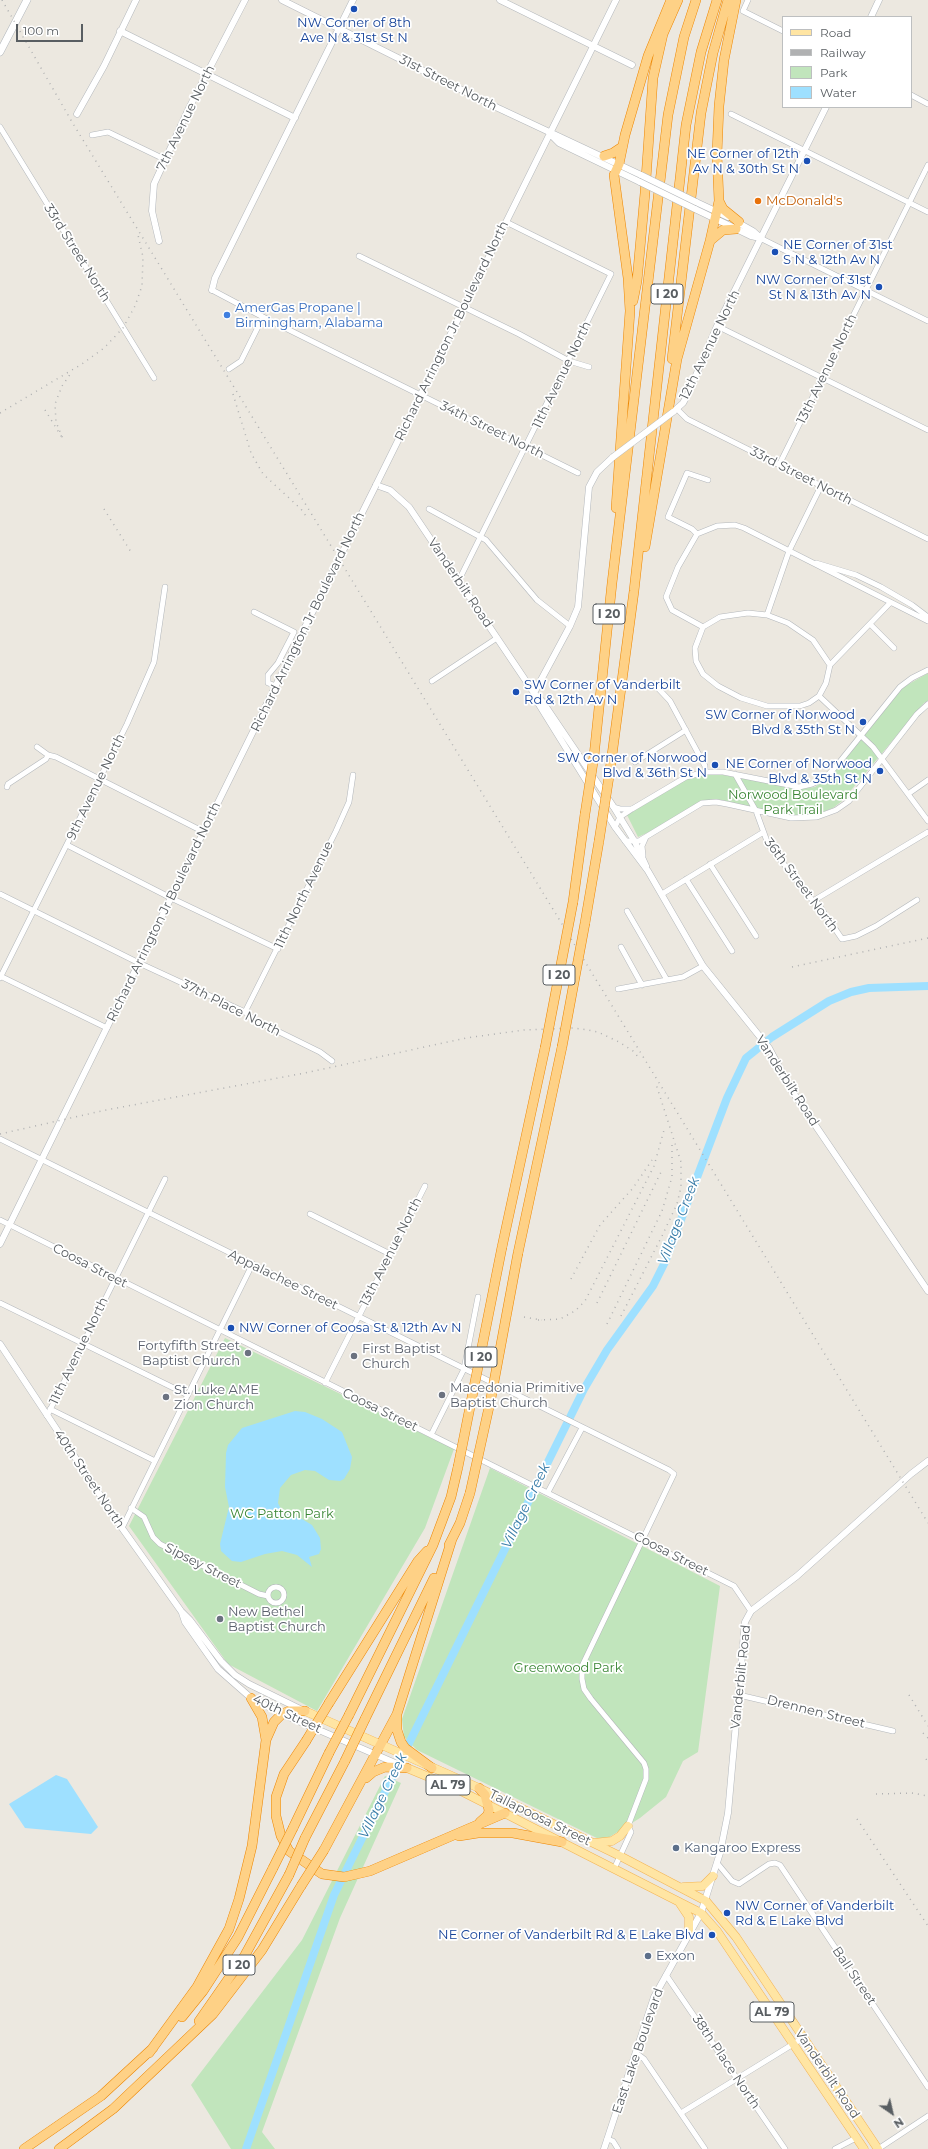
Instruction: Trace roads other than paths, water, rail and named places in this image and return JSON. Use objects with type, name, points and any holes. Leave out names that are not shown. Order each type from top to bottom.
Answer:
[{"type":"highway","points":[[612,583],[618,466],[629,324],[629,290],[614,175],[643,73],[657,32],[671,0]]},
{"type":"highway","points":[[629,324],[638,274],[645,193],[650,95],[656,61],[664,34],[678,0]]},
{"type":"highway","name":"I 20","points":[[168,2031],[203,1991],[238,1937],[433,1545],[450,1497],[458,1467],[502,1247],[545,1048],[573,902],[594,756],[612,583],[668,115],[684,37],[696,0]]},
{"type":"highway","name":"I 20","points":[[177,2047],[212,2004],[235,1970],[289,1875],[305,1838],[452,1539],[470,1493],[491,1398],[518,1253],[562,1047],[599,841],[634,591],[686,124],[701,52],[717,0]]},
{"type":"highway","points":[[659,468],[701,113],[713,53],[728,0]]},
{"type":"highway","points":[[634,591],[643,559],[676,359],[710,241],[719,201],[717,144],[724,60],[736,0]]},
{"type":"highway","points":[[604,156],[613,153],[622,147]]},
{"type":"highway","points":[[710,241],[722,230],[737,226],[723,209],[719,201]]},
{"type":"highway","points":[[58,2149],[108,2113],[213,2014],[262,1950],[324,1850],[382,1745],[397,1714],[452,1539]]},
{"type":"highway","points":[[433,1545],[418,1561],[284,1774],[276,1797],[276,1816],[281,1836],[289,1851],[322,1874],[333,1876],[354,1876],[377,1868],[505,1813]]},
{"type":"highway","points":[[251,1698],[262,1717],[266,1740]]},
{"type":"highway","points":[[24,2149],[73,2117],[131,2071],[168,2031],[197,1987],[229,1929],[239,1899],[252,1846],[266,1740],[274,1722],[282,1714],[289,1711],[305,1711]]},
{"type":"highway","points":[[397,1714],[397,1730],[401,1742],[413,1756],[432,1768]]},
{"type":"highway","points":[[354,1796],[373,1772],[393,1764],[407,1768]]},
{"type":"highway","points":[[476,1826],[488,1815],[488,1805],[485,1795],[479,1788]]},
{"type":"highway","points":[[446,1838],[478,1833],[513,1833],[562,1842]]},
{"type":"main road","points":[[0,52],[26,0]]},
{"type":"main road","points":[[305,1711],[397,1752],[413,1756]]},
{"type":"main road","name":"Tallapoosa Street","points":[[407,1768],[505,1813],[701,1913]]},
{"type":"main road","name":"Tallapoosa Street","points":[[432,1768],[479,1788],[620,1856],[706,1900]]},
{"type":"main road","points":[[592,1843],[612,1841],[620,1836],[628,1826]]},
{"type":"main road","points":[[681,1887],[703,1886],[713,1876]]},
{"type":"main road","points":[[677,1900],[689,1916],[689,1935]]},
{"type":"main road","name":"Vanderbilt Road","points":[[706,1900],[736,1937],[878,2149]]},
{"type":"main road","name":"Vanderbilt Road","points":[[701,1913],[717,1931],[864,2149]]},
{"type":"street","points":[[77,114],[104,66],[136,0]]},
{"type":"street","name":"7th Avenue North","points":[[159,241],[152,211],[153,190],[163,166],[164,159],[245,0]]},
{"type":"street","name":"31st Street North","points":[[282,0],[549,133],[563,137],[604,156],[617,167],[640,182],[695,209],[716,215]]},
{"type":"street","points":[[212,290],[215,278],[353,0]]},
{"type":"street","points":[[500,0],[632,65]]},
{"type":"street","name":"Richard Arrington Jr Boulevard North","points":[[0,1244],[616,0]]},
{"type":"street","points":[[748,0],[743,11],[782,30]]},
{"type":"street","points":[[871,16],[879,0]]},
{"type":"street","points":[[120,32],[295,118]]},
{"type":"street","points":[[912,96],[928,104]]},
{"type":"street","name":"12th Avenue North","points":[[534,693],[570,626],[578,607],[589,487],[597,472],[613,457],[675,410],[688,394],[717,326],[826,108]]},
{"type":"street","points":[[731,114],[928,212]]},
{"type":"street","name":"33rd Street North","points":[[0,127],[154,378]]},
{"type":"street","points":[[92,135],[108,132],[164,159]]},
{"type":"street","name":"31st Street North","points":[[549,133],[559,143],[617,167],[641,175],[696,202],[737,226],[753,231],[762,238],[928,321]]},
{"type":"street","name":"13th Avenue North","points":[[779,465],[928,165]]},
{"type":"street","name":"11th Avenue North","points":[[458,582],[527,447],[611,274],[506,222]]},
{"type":"street","points":[[359,256],[519,334],[569,361],[589,367]]},
{"type":"street","name":"34th Street North","points":[[212,290],[263,317],[578,473]]},
{"type":"street","points":[[229,369],[241,361],[263,317]]},
{"type":"street","points":[[717,326],[928,430]]},
{"type":"street","name":"33rd Street North","points":[[675,410],[687,419],[928,539]]},
{"type":"street","points":[[698,534],[692,529],[668,517],[687,473],[708,480]]},
{"type":"street","name":"Vanderbilt Road","points":[[376,485],[390,490],[409,507],[458,582],[534,693],[542,701],[613,806],[635,842],[648,871]]},
{"type":"street","points":[[767,615],[789,551],[821,486]]},
{"type":"street","points":[[429,509],[486,540],[537,600],[570,626]]},
{"type":"street","points":[[703,627],[672,610],[666,597],[678,567],[698,534],[717,526],[736,525],[928,621]]},
{"type":"street","points":[[811,562],[856,575],[898,596],[928,617]]},
{"type":"street","name":"9th Avenue North","points":[[0,977],[99,780],[154,662],[165,588]]},
{"type":"street","points":[[830,665],[813,640],[788,623],[767,615],[730,614],[720,617],[703,627],[695,648],[696,661],[703,674],[718,686],[741,698],[767,706],[783,708],[800,706],[809,703],[819,696],[826,683],[830,665],[890,603]]},
{"type":"street","points":[[254,612],[294,632],[278,663],[268,675],[268,683],[276,686]]},
{"type":"street","points":[[870,624],[894,648]]},
{"type":"street","points":[[432,681],[497,638]]},
{"type":"street","points":[[615,827],[620,817],[632,809],[686,777],[705,772],[735,774],[799,787],[812,784],[825,778],[900,687],[912,678],[928,670]]},
{"type":"street","points":[[654,684],[670,701],[705,766],[705,772]]},
{"type":"street","name":"Vanderbilt Road","points":[[534,693],[538,703],[615,827],[648,871],[703,966],[769,1048],[792,1091],[927,1287]]},
{"type":"street","points":[[819,696],[882,757],[928,821]]},
{"type":"street","points":[[625,841],[635,842],[646,837],[702,803],[716,802],[791,818],[817,817],[836,810],[848,801],[917,714],[928,704]]},
{"type":"street","points":[[635,762],[686,730]]},
{"type":"street","points":[[37,747],[48,755],[56,757],[204,832]]},
{"type":"street","points":[[7,787],[8,784],[46,759],[48,755]]},
{"type":"street","name":"11th North Avenue","points":[[246,1012],[349,802],[354,774]]},
{"type":"street","name":"36th Street North","points":[[735,774],[756,811],[762,833],[768,844],[813,901],[816,901],[842,939],[856,936],[876,926],[917,900]]},
{"type":"street","points":[[908,794],[928,780]]},
{"type":"street","points":[[613,806],[620,810],[632,809]]},
{"type":"street","points":[[813,901],[928,832]]},
{"type":"street","points":[[662,894],[762,833]]},
{"type":"street","points":[[643,859],[642,846],[646,837]]},
{"type":"street","points":[[67,845],[171,898],[278,949]]},
{"type":"street","points":[[710,864],[756,936]]},
{"type":"street","points":[[686,879],[732,951]]},
{"type":"street","name":"37th Place North","points":[[0,894],[139,963],[246,1012],[255,1020],[320,1052],[332,1060]]},
{"type":"street","points":[[628,911],[667,980]]},
{"type":"street","points":[[620,947],[642,985]]},
{"type":"street","points":[[618,989],[683,977],[703,966]]},
{"type":"street","points":[[0,977],[106,1028]]},
{"type":"street","name":"Appalachee Street","points":[[0,1139],[563,1419],[669,1470],[674,1474],[642,1540]]},
{"type":"street","name":"11th Avenue North","points":[[47,1416],[165,1179]]},
{"type":"street","name":"13th Avenue North","points":[[325,1383],[425,1186]]},
{"type":"street","points":[[310,1214],[390,1254]]},
{"type":"street","name":"Coosa Street","points":[[0,1220],[734,1586],[751,1611]]},
{"type":"street","points":[[122,1528],[252,1265]]},
{"type":"street","points":[[431,1435],[464,1369],[478,1297]]},
{"type":"street","points":[[0,1302],[188,1395]]},
{"type":"street","name":"40th Street North","points":[[0,1344],[122,1528],[181,1611]]},
{"type":"street","points":[[50,1409],[155,1461]]},
{"type":"street","points":[[546,1492],[580,1427]]},
{"type":"street","name":"Vanderbilt Road","points":[[701,1913],[713,1876],[728,1813],[745,1622],[751,1611],[797,1576],[911,1474],[928,1461]]},
{"type":"street","name":"Sipsey Street","points":[[131,1508],[144,1517],[154,1537],[160,1544],[259,1594],[268,1596]]},
{"type":"street","points":[[614,1869],[631,1832],[628,1826],[646,1779],[644,1763],[584,1689],[582,1666],[642,1540]]},
{"type":"street","name":"40th Street","points":[[181,1611],[190,1620],[221,1661],[235,1675],[249,1684],[305,1711]]},
{"type":"street","name":"40th Street","points":[[181,1611],[185,1622],[218,1669],[251,1698],[282,1714],[376,1755]]},
{"type":"street","name":"Drennen Street","points":[[739,1695],[893,1731]]},
{"type":"street","points":[[376,1755],[393,1764]]},
{"type":"street","name":"Ball Street","points":[[716,1863],[732,1881],[740,1884],[769,1864],[775,1863],[780,1865],[928,2087]]},
{"type":"street","name":"East Lake Boulevard","points":[[604,2149],[654,1997],[701,1913]]},
{"type":"street","name":"38th Place North","points":[[666,1975],[785,2149]]},
{"type":"street","points":[[681,2113],[803,2038]]},
{"type":"street","points":[[636,2053],[644,2059],[706,2149]]},
{"type":"street","points":[[878,2149],[928,2116]]},
{"type":"street","points":[[835,2149],[856,2138]]},
{"type":"street","points":[[607,2139],[613,2141],[618,2149]]},
{"type":"water","points":[[295,1411],[305,1412],[322,1419],[342,1432],[352,1457],[350,1469],[344,1479],[340,1481],[329,1480],[315,1471],[305,1470],[291,1475],[280,1488],[278,1503],[281,1509],[288,1515],[302,1519],[312,1525],[320,1538],[321,1549],[319,1554],[309,1557],[312,1567],[297,1555],[282,1551],[265,1554],[241,1562],[232,1561],[221,1551],[220,1544],[229,1507],[225,1487],[226,1453],[228,1445],[242,1428]]},
{"type":"water","points":[[56,1775],[67,1779],[98,1827],[91,1834],[25,1828],[9,1804]]},
{"type":"waterway","name":"Village Creek","points":[[246,2149],[334,1895],[584,1389],[607,1350],[653,1286],[665,1262],[727,1098],[746,1058],[772,1037],[829,1001],[851,992],[869,988],[928,986]]},
{"type":"railway","points":[[2,0],[72,122],[928,1523]]},
{"type":"railway","points":[[0,413],[82,364],[104,348],[123,328],[135,306],[142,286],[143,257],[138,235]]},
{"type":"railway","points":[[45,410],[63,439],[56,422],[55,404],[62,386],[71,373]]},
{"type":"railway","points":[[233,394],[251,453],[263,474],[301,509],[308,519]]},
{"type":"railway","points":[[104,509],[131,552]]},
{"type":"railway","points":[[792,967],[928,938]]},
{"type":"railway","points":[[0,1134],[106,1110],[305,1073],[466,1038],[524,1030],[574,1028],[598,1032],[619,1042],[633,1051],[639,1058]]},
{"type":"railway","points":[[621,1316],[677,1204],[681,1187],[681,1162],[656,1084]]},
{"type":"railway","points":[[538,1320],[560,1319],[575,1311],[585,1301],[654,1166],[664,1130]]},
{"type":"railway","points":[[607,1324],[662,1211],[672,1177],[672,1145]]},
{"type":"railway","points":[[571,1279],[600,1225],[633,1188],[652,1160]]},
{"type":"railway","points":[[597,1303],[662,1170]]},
{"type":"railway","points":[[524,1317],[542,1320]]},
{"type":"railway","points":[[909,1695],[928,1726]]},
{"type":"railway","points":[[923,1733],[928,1738]]},
{"type":"railway","points":[[876,1794],[912,1793],[928,1796]]},
{"type":"railway","points":[[857,1819],[928,1926]]},
{"type":"place","name":"NW Corner of 8th Ave N & 31st St N","points":[[354,9]]},
{"type":"place","name":"NE Corner of 12th Av N & 30th St N","points":[[807,161]]},
{"type":"place","name":"McDonald's","points":[[758,201]]},
{"type":"place","name":"NE Corner of 31st S N & 12th Av N","points":[[775,252]]},
{"type":"place","name":"NW Corner of 31st St N & 13th Av N","points":[[879,287]]},
{"type":"place","name":"AmerGas Propane | Birmingham, Alabama","points":[[227,315]]},
{"type":"place","name":"SW Corner of Vanderbilt Rd & 12th Av N","points":[[516,692]]},
{"type":"place","name":"SW Corner of Norwood Blvd & 35th St N","points":[[863,722]]},
{"type":"place","name":"SW Corner of Norwood Blvd & 36th St N","points":[[715,765]]},
{"type":"place","name":"NE Corner of Norwood Blvd & 35th St N","points":[[880,771]]},
{"type":"place","name":"NW Corner of Coosa St & 12th Av N","points":[[231,1328]]},
{"type":"place","name":"Fortyfifth Street Baptist Church","points":[[248,1353]]},
{"type":"place","name":"First Baptist Church","points":[[354,1356]]},
{"type":"place","name":"Macedonia Primitive Baptist Church","points":[[442,1395]]},
{"type":"place","name":"St. Luke AME Zion Church","points":[[166,1397]]},
{"type":"place","name":"New Bethel Baptist Church","points":[[220,1619]]},
{"type":"place","name":"Kangaroo Express","points":[[676,1848]]},
{"type":"place","name":"NW Corner of Vanderbilt Rd & E Lake Blvd","points":[[727,1913]]},
{"type":"place","name":"NE Corner of Vanderbilt Rd & E Lake Blvd","points":[[712,1935]]},
{"type":"place","name":"Exxon","points":[[648,1956]]},
{"type":"park label","name":"Norwood Boulevard Park Trail","points":[[793,802]]},
{"type":"park label","name":"WC Patton Park","points":[[282,1514]]},
{"type":"park label","name":"Greenwood Park","points":[[568,1668]]}]
